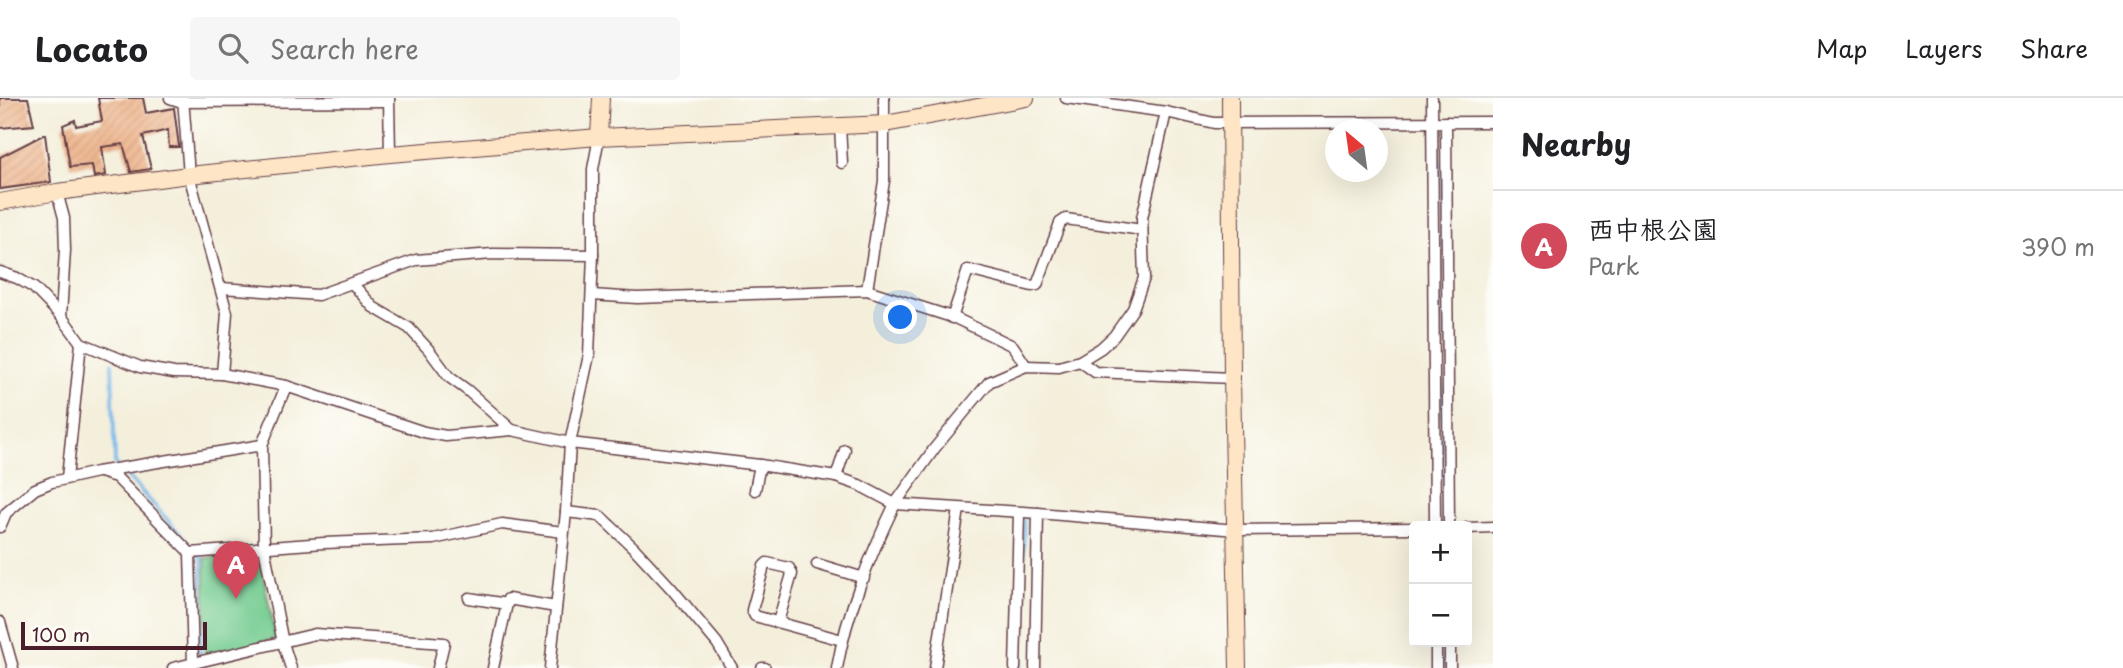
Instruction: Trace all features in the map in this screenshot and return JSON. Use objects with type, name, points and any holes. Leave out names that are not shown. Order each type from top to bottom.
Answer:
[{"type":"street","points":[[170,98],[389,99],[390,154]]},
{"type":"street","points":[[550,668],[566,512],[570,443],[589,355],[593,169],[599,137],[601,98]]},
{"type":"street","points":[[867,290],[884,181],[884,98]]},
{"type":"street","points":[[0,202],[189,175],[390,154],[599,137],[885,124],[1026,98]]},
{"type":"street","points":[[1066,98],[1229,124],[1493,122]]},
{"type":"street","points":[[1230,98],[1238,668]]},
{"type":"street","points":[[1432,98],[1435,521]]},
{"type":"street","points":[[183,100],[189,175],[227,313],[222,374]]},
{"type":"street","points":[[837,668],[842,640],[895,504],[934,449],[989,382],[1026,366],[1059,367],[1080,361],[1114,336],[1133,309],[1144,278],[1142,218],[1166,112]]},
{"type":"street","points":[[1446,122],[1449,521]]},
{"type":"street","points":[[840,126],[842,163]]},
{"type":"street","points":[[57,192],[64,218],[61,316]]},
{"type":"street","points":[[952,318],[968,271],[1037,285],[1060,223],[1066,219],[1142,230]]},
{"type":"street","points":[[222,288],[318,295],[416,260],[493,254],[593,255]]},
{"type":"street","points":[[0,272],[34,288],[61,316],[81,343],[140,367],[174,373],[222,374],[286,386],[424,432],[446,436],[512,430],[570,443],[760,465],[836,477],[859,485],[895,504],[1236,530],[1409,528]]},
{"type":"street","points":[[352,283],[373,307],[409,328],[449,377],[512,430]]},
{"type":"street","points":[[592,295],[650,297],[867,290],[952,318],[1013,346],[1026,366]]},
{"type":"street","points":[[67,478],[81,343]]},
{"type":"street","points":[[1080,361],[1095,372],[1232,378]]},
{"type":"street","points":[[286,386],[262,445],[264,547],[283,643],[291,668]]},
{"type":"street","points":[[0,527],[6,513],[35,489],[67,478],[262,445]]},
{"type":"street","points":[[836,477],[845,450]]},
{"type":"street","points":[[755,490],[760,465]]},
{"type":"street","points":[[97,471],[116,477],[190,553],[194,664]]},
{"type":"street","points":[[935,668],[959,509]]},
{"type":"street","points":[[566,512],[600,516],[634,547],[709,634],[732,668]]},
{"type":"street","points":[[1015,668],[1019,513]]},
{"type":"street","points":[[1035,668],[1038,513]]},
{"type":"street","points":[[190,553],[433,539],[502,524],[563,532]]},
{"type":"street","points":[[1472,528],[1493,527]]},
{"type":"street","points":[[778,622],[792,574],[789,568],[768,563],[764,566],[752,610],[755,616],[842,640]]},
{"type":"street","points":[[817,564],[864,578]]},
{"type":"street","points":[[469,598],[507,604]]},
{"type":"street","points":[[494,668],[508,599],[556,607]]},
{"type":"street","points":[[0,622],[13,668]]},
{"type":"street","points":[[173,668],[315,634],[444,643],[438,668]]},
{"type":"street","points":[[1436,647],[1436,668]]},
{"type":"street","points":[[1450,647],[1450,668]]},
{"type":"green space","points":[[259,554],[276,639],[205,655],[205,558]]},
{"type":"building","points":[[0,98],[28,98],[34,125],[0,128]]},
{"type":"building","points":[[98,98],[143,98],[146,113],[174,108],[179,147],[169,147],[168,130],[143,136],[151,169],[131,172],[123,144],[102,147],[106,175],[94,177],[92,165],[70,167],[63,125],[75,120],[76,126],[102,121]]},
{"type":"building","points":[[45,134],[51,182],[0,189],[0,157]]},
{"type":"waterway","points":[[1441,161],[1443,521]]},
{"type":"waterway","points":[[112,363],[117,465]]},
{"type":"waterway","points":[[123,471],[202,558],[200,652],[204,668]]},
{"type":"waterway","points":[[1021,668],[1024,520]]},
{"type":"waterway","points":[[1444,647],[1444,668]]},
{"type":"place","name":"西中根公園","points":[[236,599]]}]
